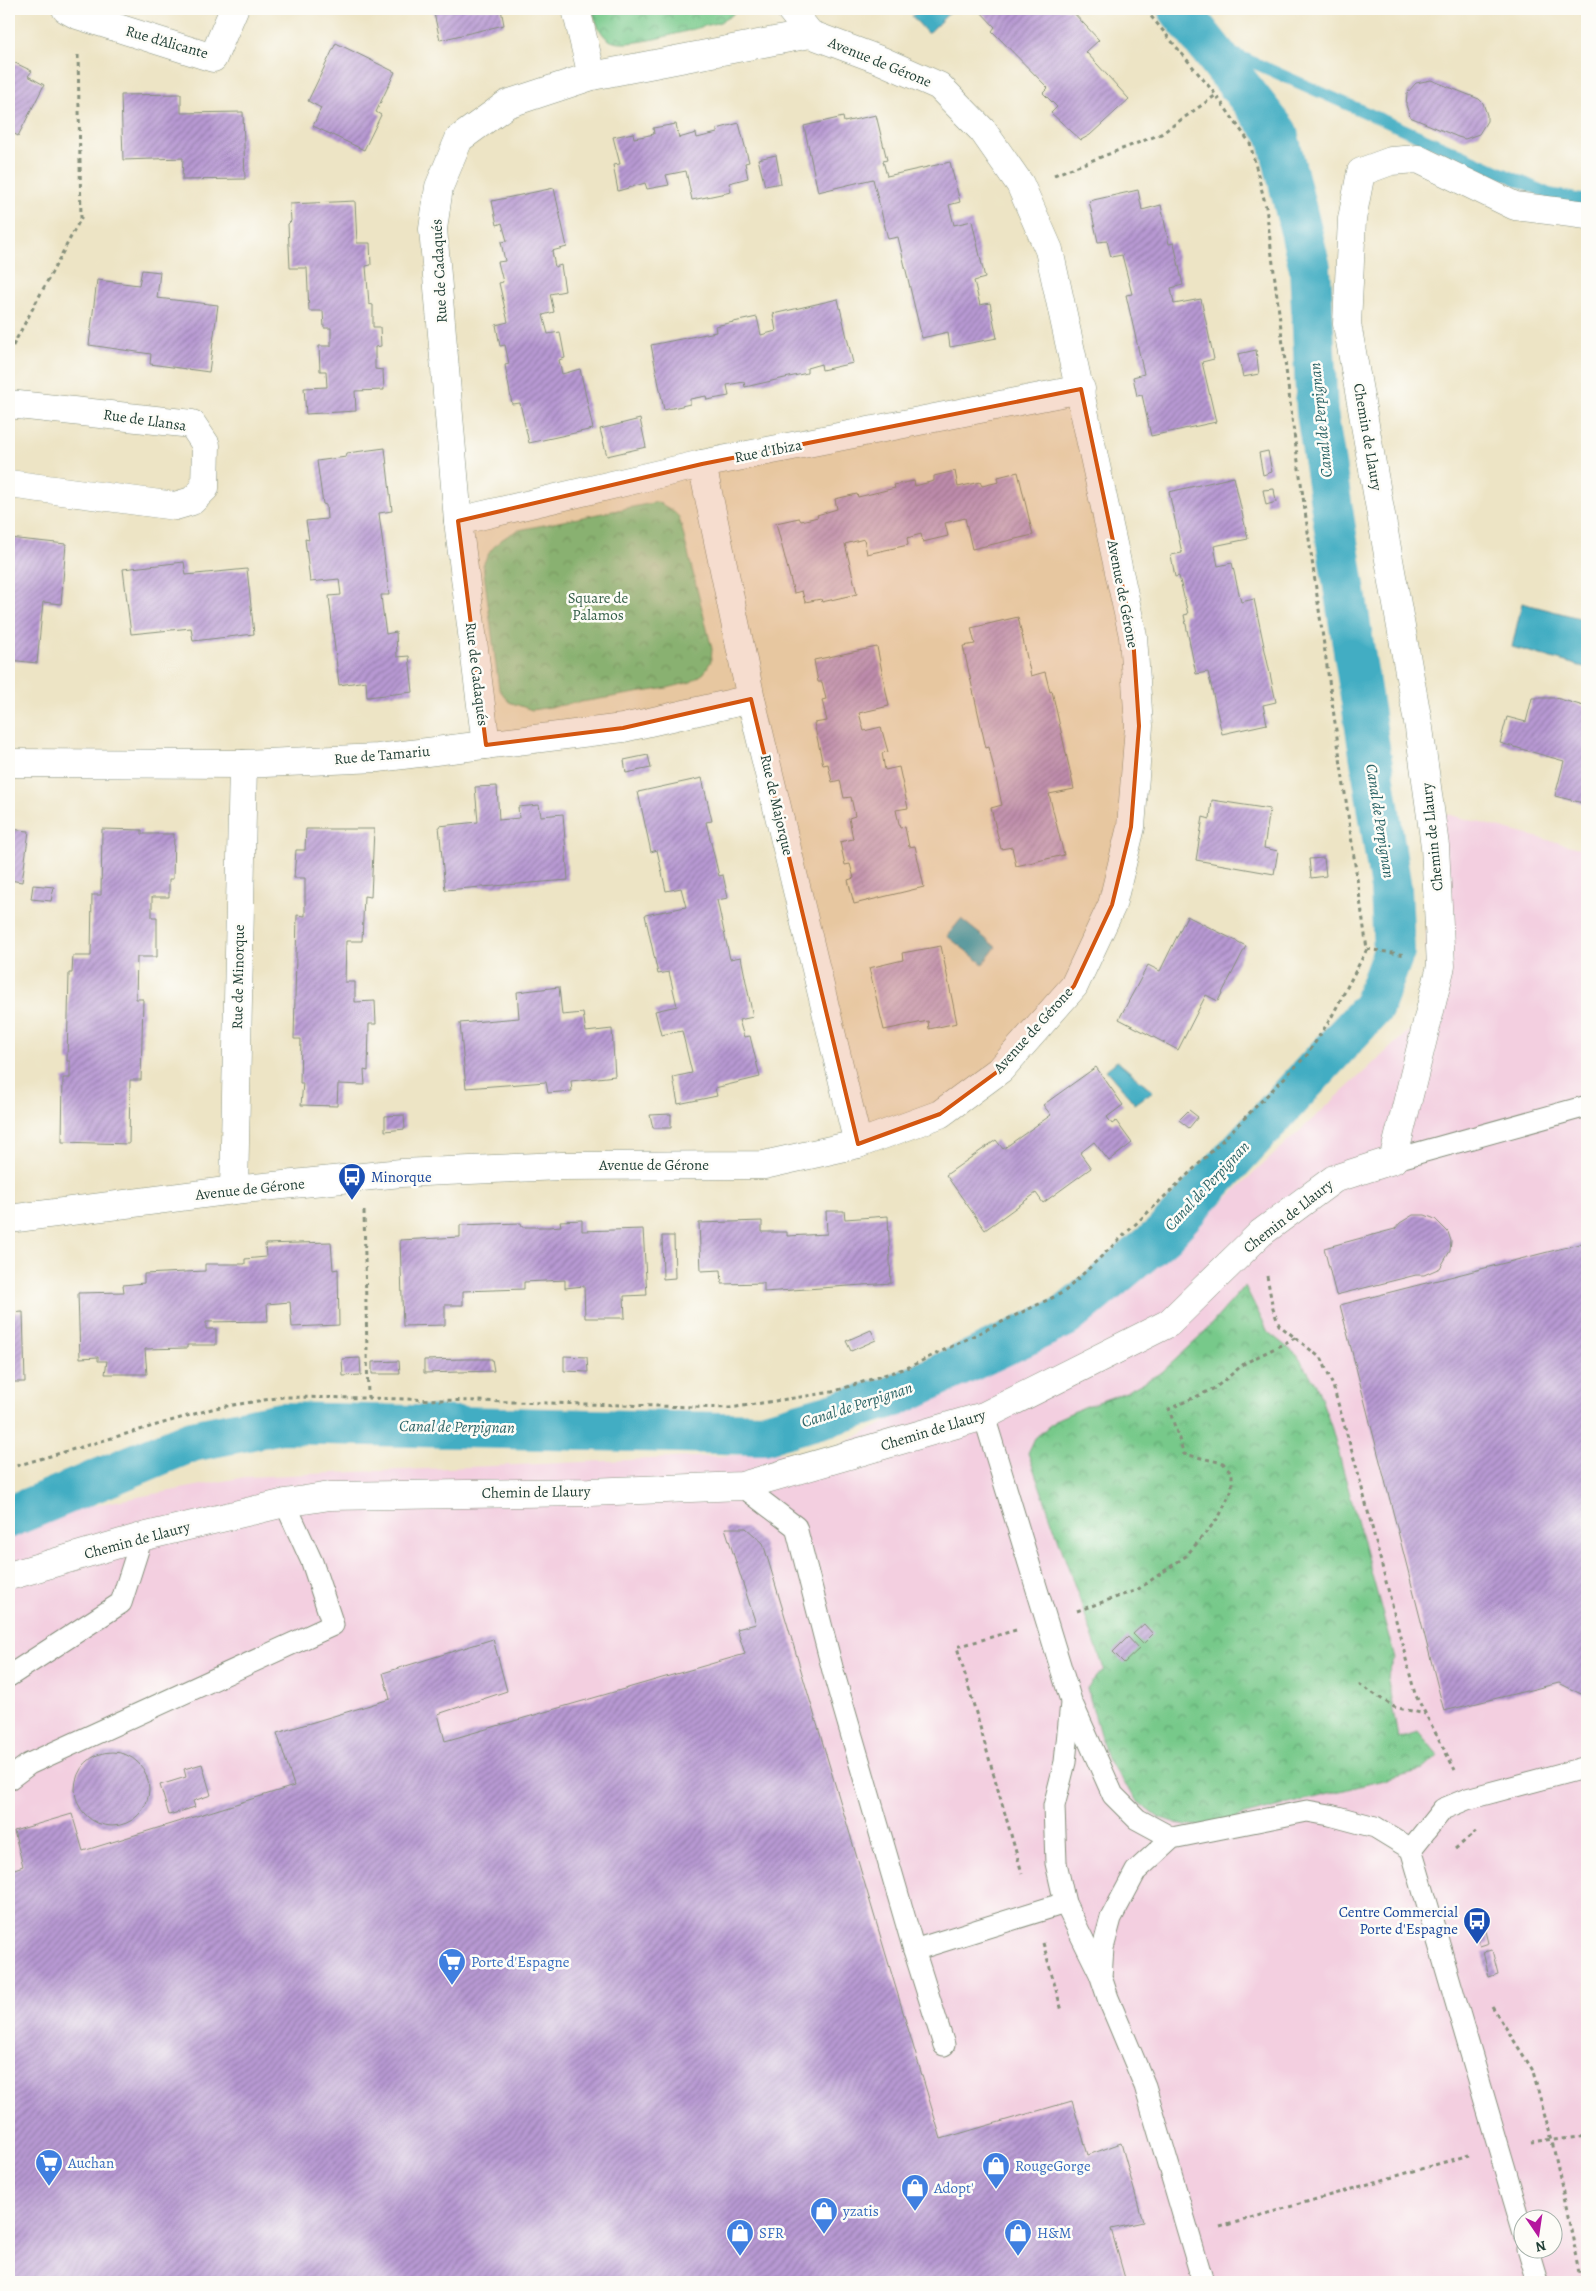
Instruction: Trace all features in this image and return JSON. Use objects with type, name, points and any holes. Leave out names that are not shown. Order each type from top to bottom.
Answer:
[{"type":"street","name":"Rue d'Alicante","points":[[74,11],[213,58],[234,9]]},
{"type":"street","points":[[576,9],[592,76]]},
{"type":"street","name":"Avenue de Gérone","points":[[9,1219],[234,1190],[401,1173],[561,1166],[764,1164],[858,1144],[940,1114],[1001,1069],[1074,986],[1112,905],[1130,827],[1139,726],[1133,636],[1049,250],[1020,184],[983,131],[939,86],[880,60],[810,34],[790,9]]},
{"type":"street","name":"Rue de Cadaqués","points":[[486,745],[458,521],[433,229],[439,187],[459,139],[507,104],[592,76],[810,34]]},
{"type":"street","name":"Chemin de Llaury","points":[[9,1576],[142,1537],[285,1503],[330,1496],[589,1492],[742,1486],[984,1416],[1168,1323],[1261,1233],[1334,1179],[1393,1160],[1441,966],[1435,846],[1419,728],[1347,324],[1352,219],[1361,172],[1391,160],[1418,159],[1514,206],[1587,215]]},
{"type":"street","name":"Rue d'Ibiza","points":[[458,521],[702,464],[1080,388]]},
{"type":"street","name":"Rue de Llansa","points":[[9,404],[192,424],[206,445],[205,488],[192,501],[175,506],[9,484]]},
{"type":"street","name":"Rue de Majorque","points":[[702,464],[751,699],[858,1144]]},
{"type":"street","name":"Rue de Tamariu","points":[[9,763],[244,764],[378,758],[623,728],[751,699]]},
{"type":"street","name":"Rue de Minorque","points":[[234,1190],[244,764]]},
{"type":"lane","points":[[1393,1160],[1587,1106]]},
{"type":"lane","points":[[984,1416],[1071,1701],[1113,1794],[1136,1819],[1172,1838]]},
{"type":"lane","points":[[742,1486],[796,1528],[833,1671],[914,1950],[944,2045]]},
{"type":"lane","points":[[9,1779],[38,1760],[333,1624],[312,1562],[285,1503]]},
{"type":"lane","points":[[9,1676],[121,1602],[142,1537]]},
{"type":"lane","points":[[1071,1701],[1065,1762],[1054,1806],[1056,1863],[1065,1903],[1101,1977],[1145,2086],[1203,2282]]},
{"type":"lane","points":[[1412,1849],[1443,1809],[1467,1799],[1587,1767]]},
{"type":"lane","points":[[1101,1977],[1103,1948],[1111,1918],[1136,1871],[1172,1838],[1307,1811],[1330,1814],[1375,1827],[1412,1849],[1516,2208]]},
{"type":"lane","points":[[914,1950],[1065,1903]]},
{"type":"lane","points":[[1531,2258],[1538,2282]]},
{"type":"path","points":[[9,1468],[215,1408],[283,1397],[730,1408],[832,1392],[909,1367],[1064,1292],[1201,1162],[1306,1055],[1331,1018],[1367,949],[1293,426],[1266,207],[1250,143],[1216,95],[1145,9]]},
{"type":"path","points":[[9,353],[80,218],[74,11]]},
{"type":"path","points":[[1020,184],[1058,174],[1161,134],[1216,95]]},
{"type":"path","points":[[1367,949],[1414,956]]},
{"type":"path","points":[[363,1177],[368,1398]]},
{"type":"path","points":[[1261,1233],[1273,1309],[1279,1325],[1297,1337],[1322,1360],[1333,1386],[1357,1469],[1415,1694],[1424,1714],[1447,1752],[1467,1799],[1476,1832],[1454,1850]]},
{"type":"path","points":[[1062,2011],[957,1647],[1047,1622],[1137,1590],[1186,1556],[1219,1517],[1232,1489],[1232,1473],[1223,1464],[1184,1454],[1169,1409],[1215,1388],[1245,1363],[1297,1337]]},
{"type":"path","points":[[1359,1684],[1394,1708],[1424,1714]]},
{"type":"path","points":[[1490,2003],[1532,2069],[1552,2141],[1582,2282]]},
{"type":"path","points":[[1188,2236],[1498,2147],[1587,2136]]},
{"type":"highlighted area","points":[[1081,389],[1133,636],[1139,726],[1131,827],[1112,905],[1074,986],[1001,1069],[940,1114],[858,1144],[751,699],[623,728],[486,745],[458,521],[702,464]]},
{"type":"shaded area","name":"Porte d'Espagne","points":[[1427,809],[1587,850],[1587,2282],[9,2282],[9,1521],[245,1477],[828,1451],[1097,1317],[1426,1015]]},
{"type":"green space","points":[[612,9],[737,9],[732,15],[720,22],[648,40],[620,43],[611,41],[604,36],[593,13]]},
{"type":"green space","name":"Square de Palamos","points":[[657,502],[672,510],[679,517],[712,649],[711,661],[704,673],[691,682],[667,688],[532,710],[509,702],[499,689],[483,565],[489,553],[507,536],[519,530]]},
{"type":"green space","points":[[1245,1286],[1268,1332],[1297,1355],[1316,1384],[1332,1429],[1395,1659],[1387,1676],[1398,1738],[1418,1732],[1438,1756],[1423,1770],[1206,1825],[1186,1826],[1158,1817],[1137,1801],[1107,1759],[1087,1688],[1104,1669],[1028,1453],[1035,1438],[1057,1419],[1126,1392],[1162,1372],[1199,1338]]},
{"type":"water","points":[[920,9],[953,9],[928,34],[912,16]]},
{"type":"water","points":[[1522,603],[1587,620],[1587,668],[1512,647]]},
{"type":"water","points":[[961,919],[996,947],[983,964],[947,936]]},
{"type":"water","points":[[1117,1061],[1153,1091],[1135,1104],[1106,1070]]},
{"type":"building","points":[[433,9],[501,9],[504,25],[440,40]]},
{"type":"building","points":[[978,9],[1070,9],[1099,40],[1086,52],[1129,99],[1090,135],[1081,140],[1051,113],[1057,107],[1043,93],[1048,88],[992,31],[995,27]]},
{"type":"building","points":[[336,43],[395,72],[376,112],[381,115],[364,150],[313,126],[321,108],[308,101]]},
{"type":"building","points":[[9,60],[32,71],[28,76],[44,85],[18,136],[9,131]]},
{"type":"building","points":[[1431,80],[1479,99],[1483,103],[1487,121],[1479,134],[1465,139],[1410,117],[1406,105],[1407,93],[1416,83]]},
{"type":"building","points":[[181,94],[181,113],[243,112],[245,179],[182,180],[183,158],[123,160],[121,95]]},
{"type":"building","points":[[876,115],[887,160],[883,161],[887,176],[950,162],[960,202],[949,205],[954,225],[972,221],[985,278],[974,281],[980,305],[990,303],[997,338],[950,347],[948,332],[922,338],[898,237],[888,239],[873,179],[818,192],[804,126],[843,117],[844,122]]},
{"type":"building","points":[[739,123],[749,162],[745,163],[748,178],[729,183],[731,192],[692,200],[686,171],[666,175],[669,185],[647,189],[645,183],[618,191],[613,165],[620,164],[613,137],[633,133],[634,138],[645,136],[654,134],[653,128],[676,124],[679,138],[696,133],[697,138],[717,133],[717,129]]},
{"type":"building","points":[[776,155],[781,183],[765,186],[758,159]]},
{"type":"building","points":[[554,188],[567,247],[552,251],[555,267],[561,265],[565,291],[550,294],[554,312],[543,315],[548,334],[560,332],[565,358],[559,360],[562,374],[580,369],[593,429],[529,443],[520,403],[512,404],[505,365],[509,364],[507,354],[505,345],[500,346],[496,325],[508,322],[499,283],[503,282],[498,262],[505,261],[501,242],[507,241],[502,223],[497,225],[492,201]]},
{"type":"building","points":[[1138,190],[1142,210],[1161,205],[1169,244],[1174,243],[1183,285],[1171,288],[1174,304],[1201,299],[1214,359],[1202,362],[1216,422],[1151,436],[1142,395],[1137,396],[1133,377],[1144,374],[1126,295],[1132,294],[1122,255],[1111,257],[1107,241],[1098,242],[1089,201]]},
{"type":"building","points":[[355,201],[357,243],[370,243],[371,265],[366,266],[369,304],[373,305],[373,327],[380,327],[381,346],[375,347],[375,369],[383,370],[384,390],[355,391],[356,411],[306,414],[304,388],[327,387],[326,371],[320,371],[319,346],[331,346],[331,328],[324,328],[323,311],[309,311],[307,268],[290,268],[288,224],[291,221],[290,204]]},
{"type":"building","points":[[142,270],[160,272],[157,298],[218,305],[209,372],[150,364],[151,354],[89,345],[97,280],[139,285]]},
{"type":"building","points":[[838,299],[853,363],[822,370],[821,364],[807,368],[807,373],[745,387],[744,382],[727,385],[729,396],[707,400],[706,396],[690,399],[690,404],[664,410],[651,345],[716,332],[715,326],[757,317],[761,335],[776,331],[773,314]]},
{"type":"building","points":[[1256,350],[1259,374],[1243,377],[1238,354]]},
{"type":"building","points":[[640,419],[646,447],[607,456],[600,429]]},
{"type":"building","points":[[385,448],[392,511],[379,513],[389,595],[381,595],[383,613],[386,634],[396,632],[397,657],[409,656],[413,692],[367,697],[366,681],[339,685],[329,596],[341,595],[339,579],[310,582],[305,539],[309,540],[306,521],[327,519],[317,461],[346,457],[347,453]]},
{"type":"building","points":[[1268,451],[1272,472],[1263,475],[1259,453]]},
{"type":"building","points":[[955,471],[958,487],[980,482],[982,486],[999,482],[998,477],[1018,472],[1033,535],[972,549],[965,518],[945,523],[948,536],[923,542],[921,534],[907,538],[908,545],[867,554],[864,539],[845,544],[857,594],[822,602],[821,599],[805,602],[802,591],[794,593],[776,523],[799,518],[801,521],[818,517],[817,515],[837,509],[835,499],[857,494],[858,497],[895,488],[894,485],[914,481],[915,486],[934,481],[934,476]]},
{"type":"building","points":[[1234,477],[1248,539],[1214,546],[1218,566],[1232,563],[1241,602],[1254,599],[1276,702],[1263,705],[1267,724],[1222,734],[1208,672],[1196,674],[1184,615],[1188,614],[1179,576],[1175,577],[1171,555],[1182,553],[1169,492]]},
{"type":"building","points":[[1274,489],[1276,502],[1266,505],[1263,490]]},
{"type":"building","points":[[9,538],[66,544],[61,604],[43,602],[37,663],[9,660]]},
{"type":"building","points":[[184,562],[186,575],[247,569],[254,634],[193,641],[191,628],[131,634],[123,569]]},
{"type":"building","points":[[1018,617],[1031,676],[1045,672],[1050,692],[1052,691],[1074,789],[1049,794],[1064,855],[1016,866],[1012,847],[1001,849],[991,808],[1002,805],[989,747],[986,748],[963,646],[975,644],[971,628]]},
{"type":"building","points":[[877,647],[889,706],[859,713],[864,731],[881,727],[888,752],[882,753],[885,770],[899,767],[908,808],[896,810],[900,828],[905,827],[909,847],[915,846],[924,887],[854,904],[848,880],[854,878],[850,864],[845,865],[840,842],[853,839],[849,818],[855,816],[851,797],[844,798],[840,780],[832,782],[828,764],[823,765],[814,723],[827,721],[822,700],[826,699],[822,682],[818,682],[814,660]]},
{"type":"building","points":[[1532,698],[1556,698],[1587,707],[1587,804],[1555,796],[1564,761],[1500,743],[1507,717],[1526,722]]},
{"type":"building","points":[[648,755],[651,768],[626,773],[624,760]]},
{"type":"building","points":[[702,778],[712,821],[706,822],[719,876],[723,875],[728,898],[717,900],[730,959],[741,957],[753,1017],[739,1020],[744,1037],[750,1036],[760,1077],[715,1088],[717,1096],[678,1104],[673,1077],[692,1073],[682,1031],[661,1035],[655,1011],[677,1006],[669,972],[658,974],[645,915],[686,907],[681,888],[666,891],[657,850],[651,852],[638,792]]},
{"type":"building","points":[[497,786],[499,820],[519,818],[518,807],[539,805],[541,816],[563,814],[568,880],[445,890],[439,826],[478,822],[475,787]]},
{"type":"building","points":[[1212,800],[1270,809],[1264,848],[1278,851],[1274,874],[1196,860],[1203,817],[1210,819]]},
{"type":"building","points":[[9,829],[29,831],[22,882],[9,880]]},
{"type":"building","points":[[102,829],[142,830],[142,834],[174,834],[173,879],[169,879],[169,897],[152,897],[152,917],[157,917],[157,957],[137,957],[136,999],[143,999],[141,1080],[130,1080],[129,1144],[62,1142],[63,1078],[70,1078],[70,1061],[67,1061],[69,973],[72,973],[73,956],[91,956],[92,895],[101,895]]},
{"type":"building","points":[[306,829],[374,829],[371,897],[364,896],[362,941],[346,941],[345,982],[355,982],[355,1002],[375,1001],[376,1024],[369,1024],[368,1071],[364,1070],[365,1085],[338,1084],[337,1106],[301,1105],[303,1083],[300,1083],[301,1039],[294,1039],[297,915],[305,916],[305,878],[294,878],[296,850],[305,850]]},
{"type":"building","points":[[1324,858],[1326,876],[1311,878],[1309,859]]},
{"type":"building","points":[[33,885],[54,887],[51,901],[31,899]]},
{"type":"building","points":[[1187,916],[1246,946],[1218,1001],[1206,995],[1178,1050],[1119,1019],[1148,965],[1160,971]]},
{"type":"building","points":[[941,946],[957,1023],[929,1029],[928,1021],[884,1030],[869,968],[903,960],[902,953]]},
{"type":"building","points":[[559,987],[562,1015],[583,1013],[586,1032],[612,1029],[615,1076],[571,1081],[572,1091],[548,1093],[546,1082],[466,1088],[460,1023],[519,1018],[517,992]]},
{"type":"building","points":[[1096,1067],[1123,1105],[1107,1117],[1112,1124],[1116,1121],[1132,1143],[1109,1161],[1094,1142],[1080,1153],[1091,1168],[1043,1203],[1036,1193],[985,1230],[946,1175],[996,1140],[1003,1149],[1051,1115],[1043,1105]]},
{"type":"building","points":[[1189,1110],[1198,1117],[1189,1128],[1179,1120]]},
{"type":"building","points":[[671,1114],[671,1128],[653,1128],[650,1115]]},
{"type":"building","points":[[404,1115],[405,1129],[385,1131],[385,1116]]},
{"type":"building","points":[[826,1211],[844,1211],[845,1219],[888,1216],[891,1283],[764,1292],[764,1283],[722,1284],[721,1270],[701,1271],[699,1223],[762,1221],[762,1232],[787,1232],[787,1236],[827,1234]]},
{"type":"building","points":[[1413,1215],[1425,1215],[1435,1219],[1448,1232],[1451,1241],[1450,1251],[1440,1268],[1424,1275],[1416,1275],[1336,1295],[1324,1248],[1395,1229],[1400,1223]]},
{"type":"building","points":[[582,1220],[582,1231],[643,1229],[647,1295],[624,1296],[625,1318],[585,1318],[584,1286],[565,1288],[565,1280],[524,1282],[524,1289],[463,1291],[463,1305],[445,1305],[445,1325],[403,1326],[400,1240],[460,1237],[460,1225],[521,1223],[522,1227],[549,1227],[561,1226],[560,1221]]},
{"type":"building","points":[[662,1236],[674,1236],[675,1278],[663,1279]]},
{"type":"building","points":[[331,1242],[333,1270],[338,1269],[339,1325],[292,1327],[290,1302],[267,1304],[268,1321],[206,1322],[206,1329],[216,1329],[216,1345],[187,1345],[187,1348],[145,1349],[147,1374],[105,1374],[107,1361],[98,1361],[98,1357],[80,1358],[78,1293],[124,1292],[123,1285],[144,1283],[144,1274],[205,1271],[205,1264],[245,1264],[245,1259],[266,1257],[265,1244]]},
{"type":"building","points":[[1587,1242],[1587,1697],[1559,1683],[1444,1711],[1340,1305]]},
{"type":"building","points":[[23,1312],[25,1382],[9,1382],[9,1313]]},
{"type":"building","points":[[871,1330],[876,1340],[851,1351],[846,1341]]},
{"type":"building","points":[[564,1356],[587,1357],[588,1372],[564,1371]]},
{"type":"building","points":[[360,1358],[361,1375],[343,1376],[342,1359]]},
{"type":"building","points":[[492,1359],[494,1371],[424,1373],[424,1360]]},
{"type":"building","points":[[399,1361],[400,1374],[372,1374],[372,1362]]},
{"type":"building","name":"Porte d'Espagne","points":[[725,1528],[746,1528],[763,1543],[941,2139],[1072,2101],[1088,2155],[1121,2143],[1143,2222],[1111,2229],[1126,2282],[9,2282],[9,1871],[23,1866],[14,1831],[72,1814],[83,1851],[294,1786],[277,1733],[390,1699],[383,1673],[493,1639],[507,1691],[438,1714],[445,1741],[745,1654],[737,1629],[756,1624]]},
{"type":"building","points":[[1144,1624],[1153,1634],[1143,1644],[1133,1634]]},
{"type":"building","points":[[1128,1637],[1139,1649],[1124,1663],[1113,1652]]},
{"type":"building","points":[[119,1752],[139,1762],[147,1775],[149,1789],[147,1803],[139,1816],[126,1824],[105,1826],[85,1816],[77,1803],[75,1782],[85,1762],[98,1754]]},
{"type":"building","points":[[202,1764],[211,1795],[193,1801],[195,1807],[169,1815],[160,1785],[186,1777],[184,1769]]},
{"type":"building","points":[[1483,1919],[1489,1943],[1480,1946],[1473,1922]]},
{"type":"building","points":[[1492,1950],[1498,1974],[1489,1977],[1483,1952]]},
{"type":"waterway","name":"Canal de Perpignan","points":[[9,1517],[192,1441],[281,1423],[763,1434],[895,1396],[1066,1316],[1163,1235],[1373,1007],[1394,951],[1391,889],[1317,413],[1310,268],[1277,133],[1179,9]]},
{"type":"waterway","points":[[1205,41],[1549,194],[1581,200],[1587,198]]},
{"type":"place","name":"Minorque","points":[[352,1201]]},
{"type":"place","name":"Centre Commercial Porte d'Espagne","points":[[1477,1945]]},
{"type":"place","name":"Porte d'Espagne","points":[[452,1986]]},
{"type":"place","name":"Auchan","points":[[49,2187]]},
{"type":"place","name":"RougeGorge","points":[[996,2190]]},
{"type":"place","name":"Adopt'","points":[[915,2212]]},
{"type":"place","name":"yzatis","points":[[824,2235]]},
{"type":"place","name":"SFR","points":[[740,2257]]},
{"type":"place","name":"H&M","points":[[1018,2257]]}]
